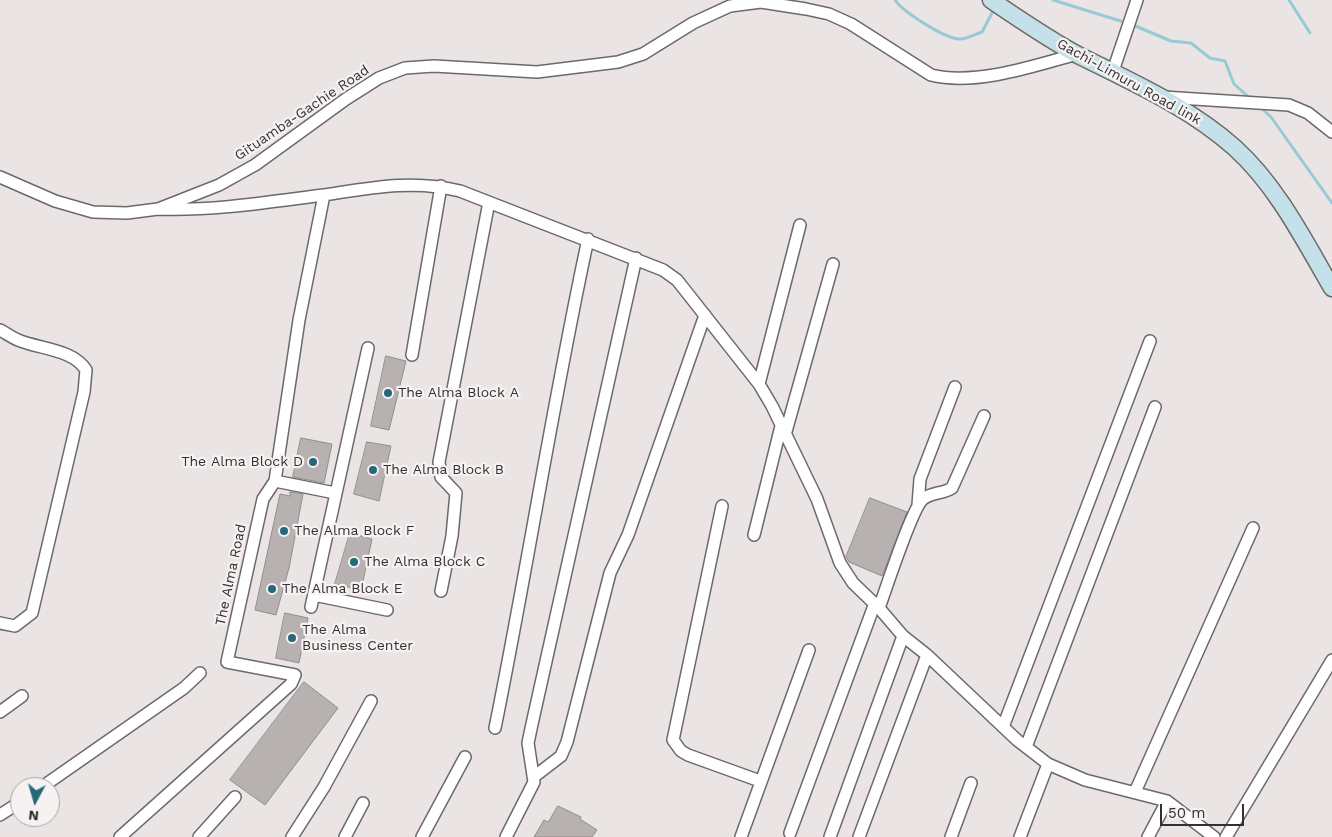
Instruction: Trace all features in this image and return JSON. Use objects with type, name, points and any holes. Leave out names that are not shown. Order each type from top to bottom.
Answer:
[{"type":"main road","name":"Gachi-Limuru Road link","points":[[997,4],[1077,54],[1113,71],[1203,123],[1235,148],[1264,180],[1293,222],[1332,288]]},
{"type":"street","points":[[1113,71],[1137,0]]},
{"type":"street","name":"Gituamba-Gachie Road","points":[[0,177],[55,201],[93,212],[126,213],[158,209],[219,185],[255,165],[346,99],[379,78],[405,68],[434,66],[537,72],[618,62],[643,54],[693,23],[730,6],[762,2],[829,14],[850,24],[931,75],[944,78],[960,79],[999,73],[1036,66],[1077,54]]},
{"type":"street","points":[[1160,97],[1289,105],[1308,113],[1332,132]]},
{"type":"street","points":[[158,209],[193,210],[400,184],[440,186],[489,202],[663,270],[677,280],[758,384],[817,499],[840,563],[853,583],[877,605],[903,636],[927,655],[1003,727],[1048,764],[1085,780],[1167,801],[1214,837]]},
{"type":"street","points":[[412,355],[440,186]]},
{"type":"street","name":"The Alma Road","points":[[120,837],[291,684],[295,675],[227,662],[263,499],[275,481],[298,328],[324,195]]},
{"type":"street","points":[[441,591],[452,536],[456,498],[453,488],[441,477],[439,462],[489,202]]},
{"type":"street","points":[[758,384],[800,225]]},
{"type":"street","points":[[495,728],[519,610],[562,362],[588,240]]},
{"type":"street","points":[[506,837],[530,792],[535,776],[530,757],[530,734],[636,258]]},
{"type":"street","points":[[754,535],[833,264]]},
{"type":"street","points":[[535,776],[561,756],[567,742],[610,573],[628,535],[705,316]]},
{"type":"street","points":[[0,330],[16,340],[54,350],[76,359],[86,370],[84,392],[32,613],[15,626],[0,623]]},
{"type":"street","points":[[1003,727],[1150,341]]},
{"type":"street","points":[[311,607],[368,348]]},
{"type":"street","points":[[790,834],[877,605],[918,505],[920,478],[955,387]]},
{"type":"street","points":[[1026,747],[1155,408]]},
{"type":"street","points":[[918,505],[935,493],[946,492],[952,488],[984,416]]},
{"type":"street","points":[[275,481],[336,493]]},
{"type":"street","points":[[722,506],[674,740],[681,751],[688,755],[760,781]]},
{"type":"street","points":[[1135,792],[1253,528]]},
{"type":"street","points":[[314,595],[387,610]]},
{"type":"street","points":[[830,837],[903,636]]},
{"type":"street","points":[[741,837],[808,650]]},
{"type":"street","points":[[859,837],[927,655]]},
{"type":"street","points":[[1226,837],[1332,660]]},
{"type":"street","points":[[56,777],[184,688],[200,673]]},
{"type":"street","points":[[0,712],[22,696]]},
{"type":"street","points":[[292,837],[324,787],[371,701]]},
{"type":"street","points":[[422,837],[465,757]]},
{"type":"street","points":[[1020,837],[1048,764]]},
{"type":"street","points":[[951,837],[971,783]]},
{"type":"street","points":[[199,837],[235,797]]},
{"type":"street","points":[[1148,837],[1167,801]]},
{"type":"street","points":[[345,837],[363,803]]},
{"type":"building","name":"The Alma Block A","points":[[386,356],[406,361],[389,430],[371,426]]},
{"type":"building","name":"The Alma Block D","points":[[301,438],[332,444],[324,483],[293,477]]},
{"type":"building","name":"The Alma Block B","points":[[367,442],[391,446],[379,501],[354,494]]},
{"type":"building","points":[[290,492],[303,494],[289,568],[276,615],[255,610],[280,494],[290,496]]},
{"type":"building","points":[[870,498],[907,512],[882,576],[849,562],[846,557]]},
{"type":"building","name":"The Alma Block C","points":[[350,533],[372,539],[361,590],[335,584]]},
{"type":"building","name":"The Alma Business Center","points":[[285,613],[308,618],[299,663],[276,658]]},
{"type":"building","points":[[304,682],[338,708],[265,805],[230,780]]},
{"type":"building","points":[[558,806],[581,817],[580,819],[597,830],[592,837],[534,837],[544,820],[548,822]]},
{"type":"waterway","points":[[895,0],[924,24],[952,38],[959,39],[968,38],[982,32],[994,9]]},
{"type":"waterway","points":[[1053,0],[1127,23]]},
{"type":"waterway","points":[[1289,0],[1310,33]]},
{"type":"waterway","points":[[1133,25],[1171,41],[1191,43],[1210,58],[1225,61],[1234,84],[1251,99]]},
{"type":"waterway","points":[[1259,106],[1271,117],[1332,203]]},
{"type":"place","name":"The Alma Block A","points":[[388,393]]},
{"type":"place","name":"The Alma Block D","points":[[313,462]]},
{"type":"place","name":"The Alma Block B","points":[[373,470]]},
{"type":"place","name":"The Alma Block F","points":[[284,531]]},
{"type":"place","name":"The Alma Block C","points":[[354,562]]},
{"type":"place","name":"The Alma Block E","points":[[272,589]]},
{"type":"place","name":"The Alma Business Center","points":[[292,638]]}]
